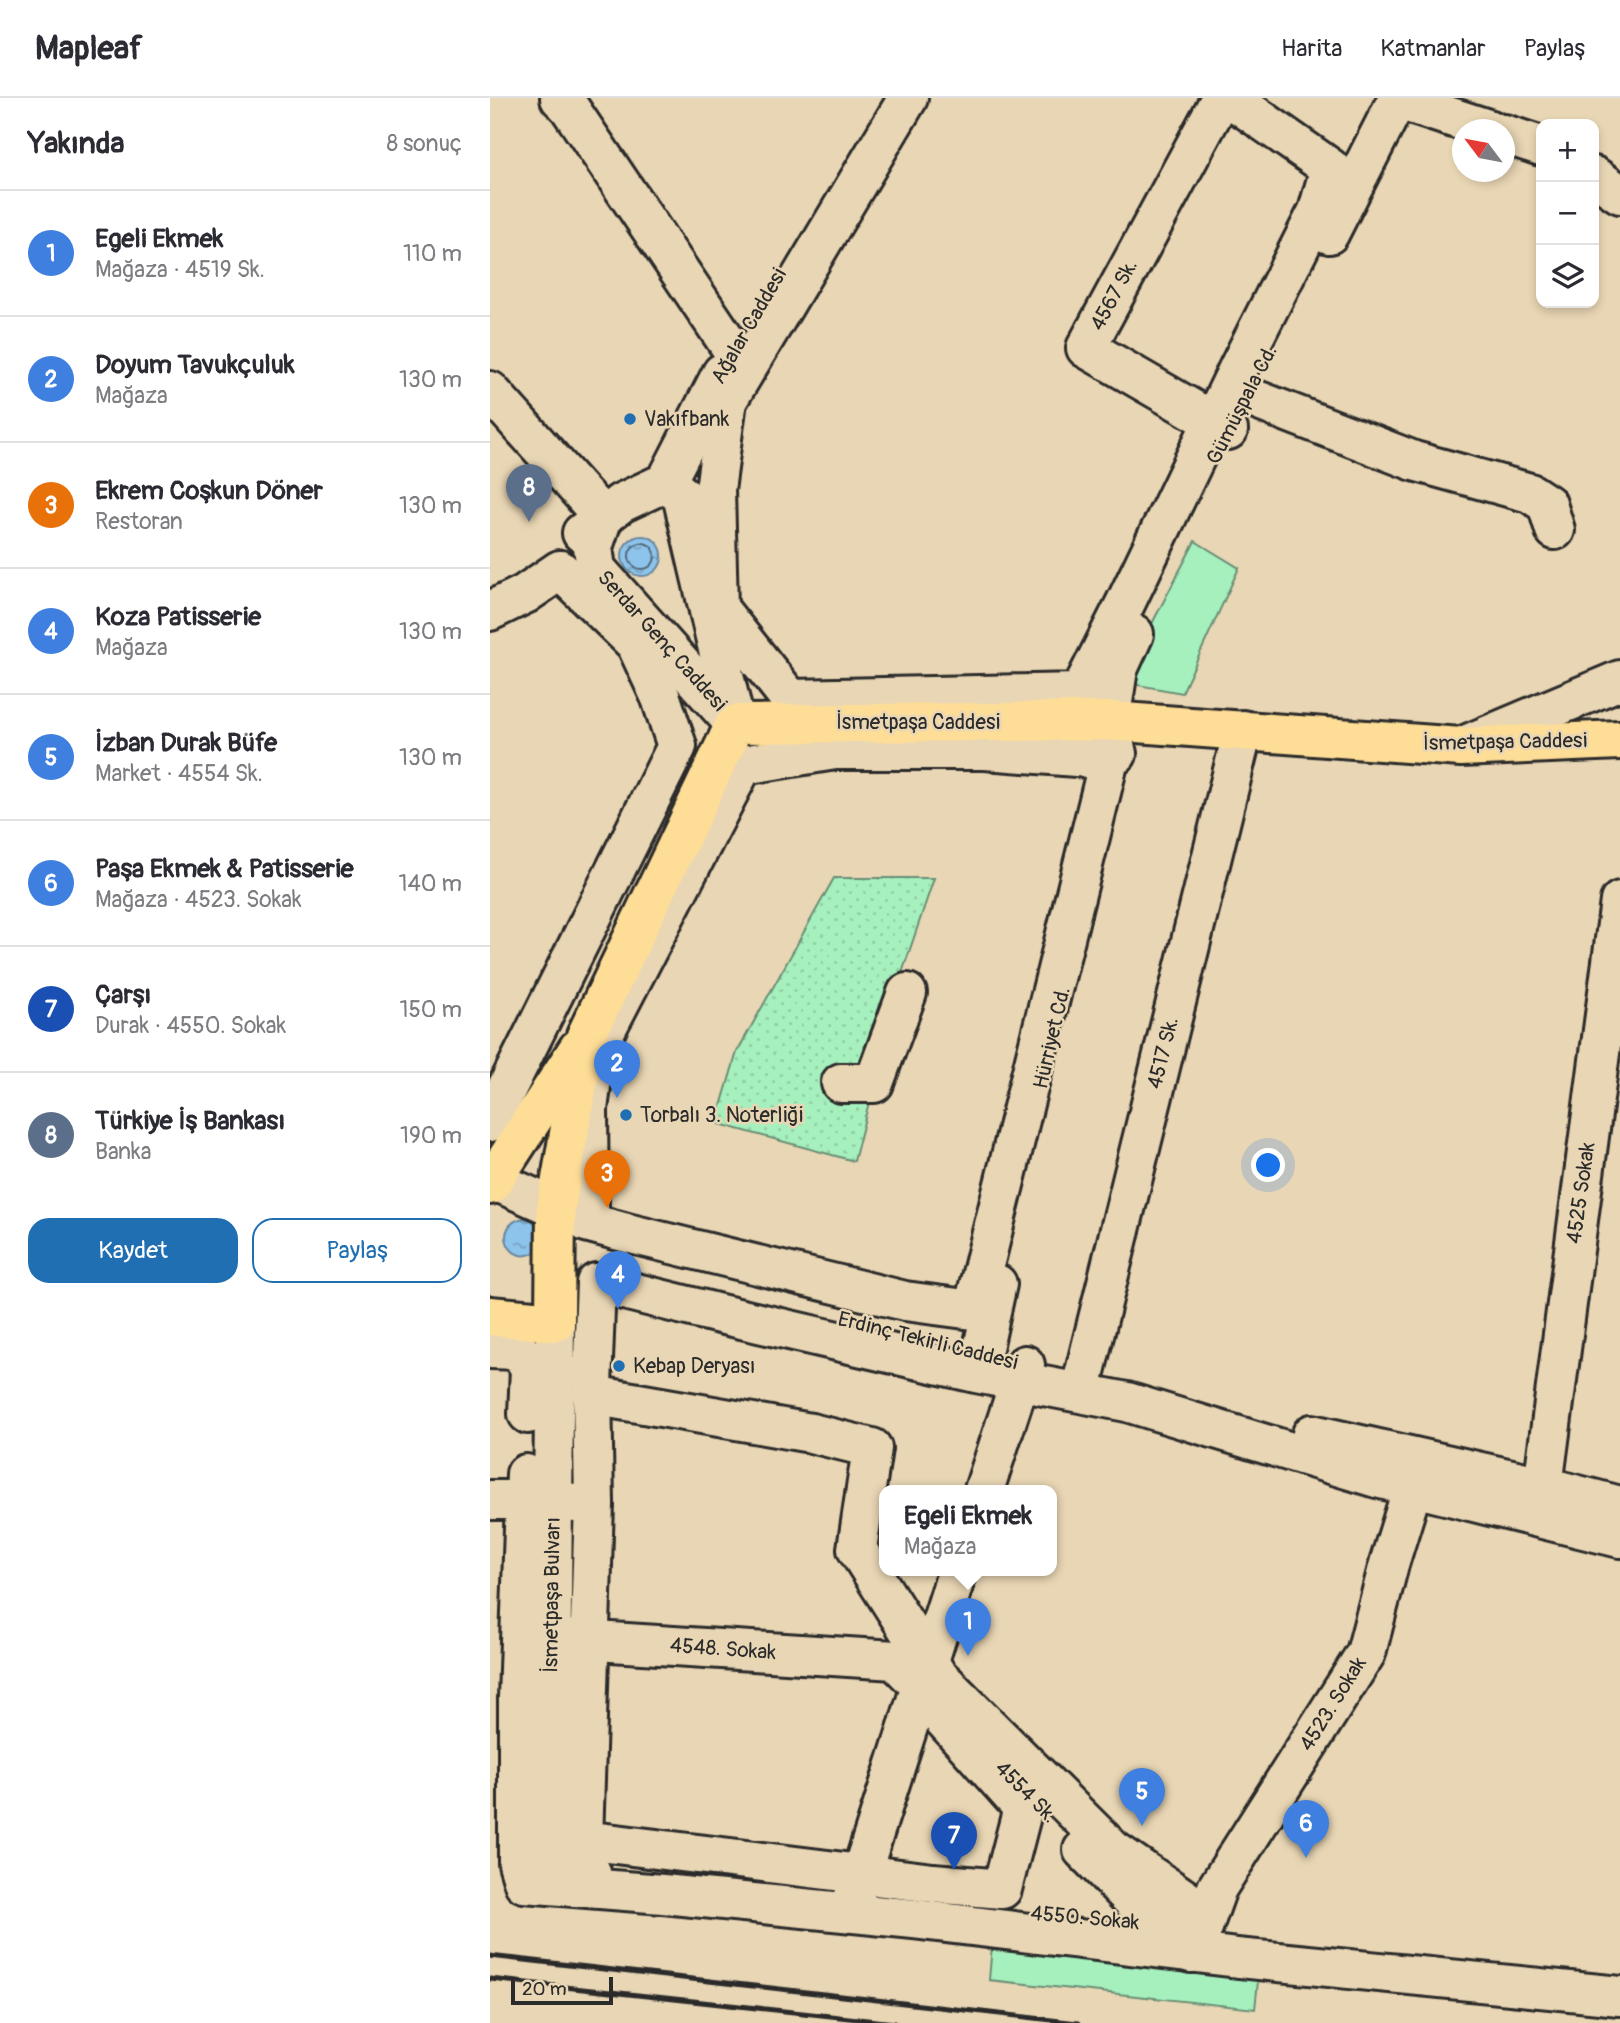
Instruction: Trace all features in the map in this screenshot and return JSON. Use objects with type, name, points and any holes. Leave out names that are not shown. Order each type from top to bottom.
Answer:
[{"type":"main road","name":"İsmetpaşa Caddesi","points":[[736,724],[1110,721],[1461,747],[1620,740]]},
{"type":"main road","points":[[491,1181],[586,1036],[736,724]]},
{"type":"main road","points":[[491,1321],[555,1322],[555,1263],[573,1210],[586,1036]]},
{"type":"street","points":[[560,98],[569,107],[734,352]]},
{"type":"street","name":"Ağalar Caddesi","points":[[666,482],[707,400],[881,98]]},
{"type":"street","points":[[908,98],[727,401],[715,490],[718,608],[790,699],[1080,693],[1220,426],[1318,211],[1330,168],[1230,98]]},
{"type":"street","name":"4567 Sk.","points":[[1220,426],[1086,348],[1221,98]]},
{"type":"street","points":[[1261,98],[1362,170]]},
{"type":"street","points":[[1398,99],[1458,119]]},
{"type":"street","name":"Gümüşpala Cd.","points":[[1110,721],[1118,669],[1220,426],[1246,396],[1398,99]]},
{"type":"street","points":[[1515,138],[1536,144]]},
{"type":"street","points":[[490,390],[603,517]]},
{"type":"street","points":[[1246,396],[1414,461],[1530,493],[1547,503],[1555,530]]},
{"type":"street","points":[[490,600],[503,594],[621,503],[666,482],[682,495],[736,724]]},
{"type":"street","name":"Serdar Genç Caddesi","points":[[603,517],[593,547],[596,569],[736,724]]},
{"type":"street","points":[[490,611],[525,594],[560,570],[636,643],[661,698],[677,746],[490,1122]]},
{"type":"street","points":[[1461,747],[1620,680]]},
{"type":"street","name":"Hürriyet Cd.","points":[[981,1357],[1050,1044],[1118,759],[1110,721]]},
{"type":"street","name":"4517 Sk.","points":[[1084,1376],[1243,730]]},
{"type":"street","points":[[491,1181],[573,1210],[586,1222],[627,1233],[905,1301],[973,1310],[1107,768],[1089,758],[985,750],[835,750],[743,765],[596,1049],[573,1210]]},
{"type":"street","name":"4525 Sokak","points":[[1543,1486],[1620,901]]},
{"type":"street","points":[[841,1083],[874,1083],[907,993]]},
{"type":"street","name":"Erdinç Tekirli Caddesi","points":[[555,1263],[787,1305],[981,1357],[1022,1373],[1084,1376],[1135,1386],[1299,1431],[1417,1473]]},
{"type":"street","points":[[592,1395],[811,1433],[872,1448],[857,1549],[925,1678],[930,1704],[1023,1808],[1002,1889],[933,1883],[857,1886],[583,1840],[594,1504],[592,1395],[596,1283],[720,1314],[1022,1373],[1127,1402],[1417,1473],[1620,1538]]},
{"type":"street","points":[[491,1321],[519,1350],[530,1368],[523,1501],[518,1712],[518,1863],[524,1883],[914,1919],[1184,1934],[1620,1996]]},
{"type":"street","name":"İsmetpaşa Bulvarı","points":[[549,1868],[551,1638],[523,1501],[555,1322]]},
{"type":"street","points":[[986,1485],[1022,1373]]},
{"type":"street","points":[[1417,1473],[1543,1486],[1620,1506]]},
{"type":"street","name":"4523. Sokak","points":[[1184,1934],[1217,1888],[1366,1653],[1389,1564],[1417,1473]]},
{"type":"street","points":[[523,1501],[594,1504]]},
{"type":"street","points":[[857,1886],[956,1576]]},
{"type":"street","name":"4548. Sokak","points":[[551,1638],[590,1640],[925,1678]]},
{"type":"street","points":[[925,1678],[1113,1850],[1186,1900],[1184,1934]]},
{"type":"street","name":"4550. Sokak","points":[[549,1868],[857,1886],[1184,1934],[1620,1978]]},
{"type":"green space","points":[[1195,541],[1239,568],[1182,693],[1132,684],[1131,664]]},
{"type":"green space","points":[[834,878],[934,878],[901,976],[854,1161],[716,1123],[737,1052]]},
{"type":"green space","points":[[993,1934],[1260,1962],[1255,2009],[989,1980]]},
{"type":"water","points":[[642,536],[656,542],[662,556],[656,570],[642,576],[628,570],[622,556],[628,542]]},
{"type":"water","points":[[524,1218],[540,1227],[538,1250],[528,1255],[519,1255],[512,1251],[506,1236],[508,1228],[514,1222]]},
{"type":"railway","points":[[490,1956],[1078,2023]]},
{"type":"railway","points":[[490,1979],[895,2023]]},
{"type":"place","name":"Vakıfbank","points":[[630,419]]},
{"type":"place","name":"Türkiye İş Bankası","points":[[529,522]]},
{"type":"place","name":"Doyum Tavukçuluk","points":[[617,1098]]},
{"type":"place","name":"Torbalı 3. Noterliği","points":[[626,1115]]},
{"type":"place","name":"Ekrem Coşkun Döner","points":[[607,1208]]},
{"type":"place","name":"Koza Patisserie","points":[[618,1309]]},
{"type":"place","name":"Kebap Deryası","points":[[619,1366]]},
{"type":"place","name":"Egeli Ekmek","points":[[968,1656]]},
{"type":"place","name":"İzban Durak Büfe","points":[[1142,1826]]},
{"type":"place","name":"Paşa Ekmek & Patisserie","points":[[1306,1858]]},
{"type":"place","name":"Çarşı","points":[[954,1870]]}]
